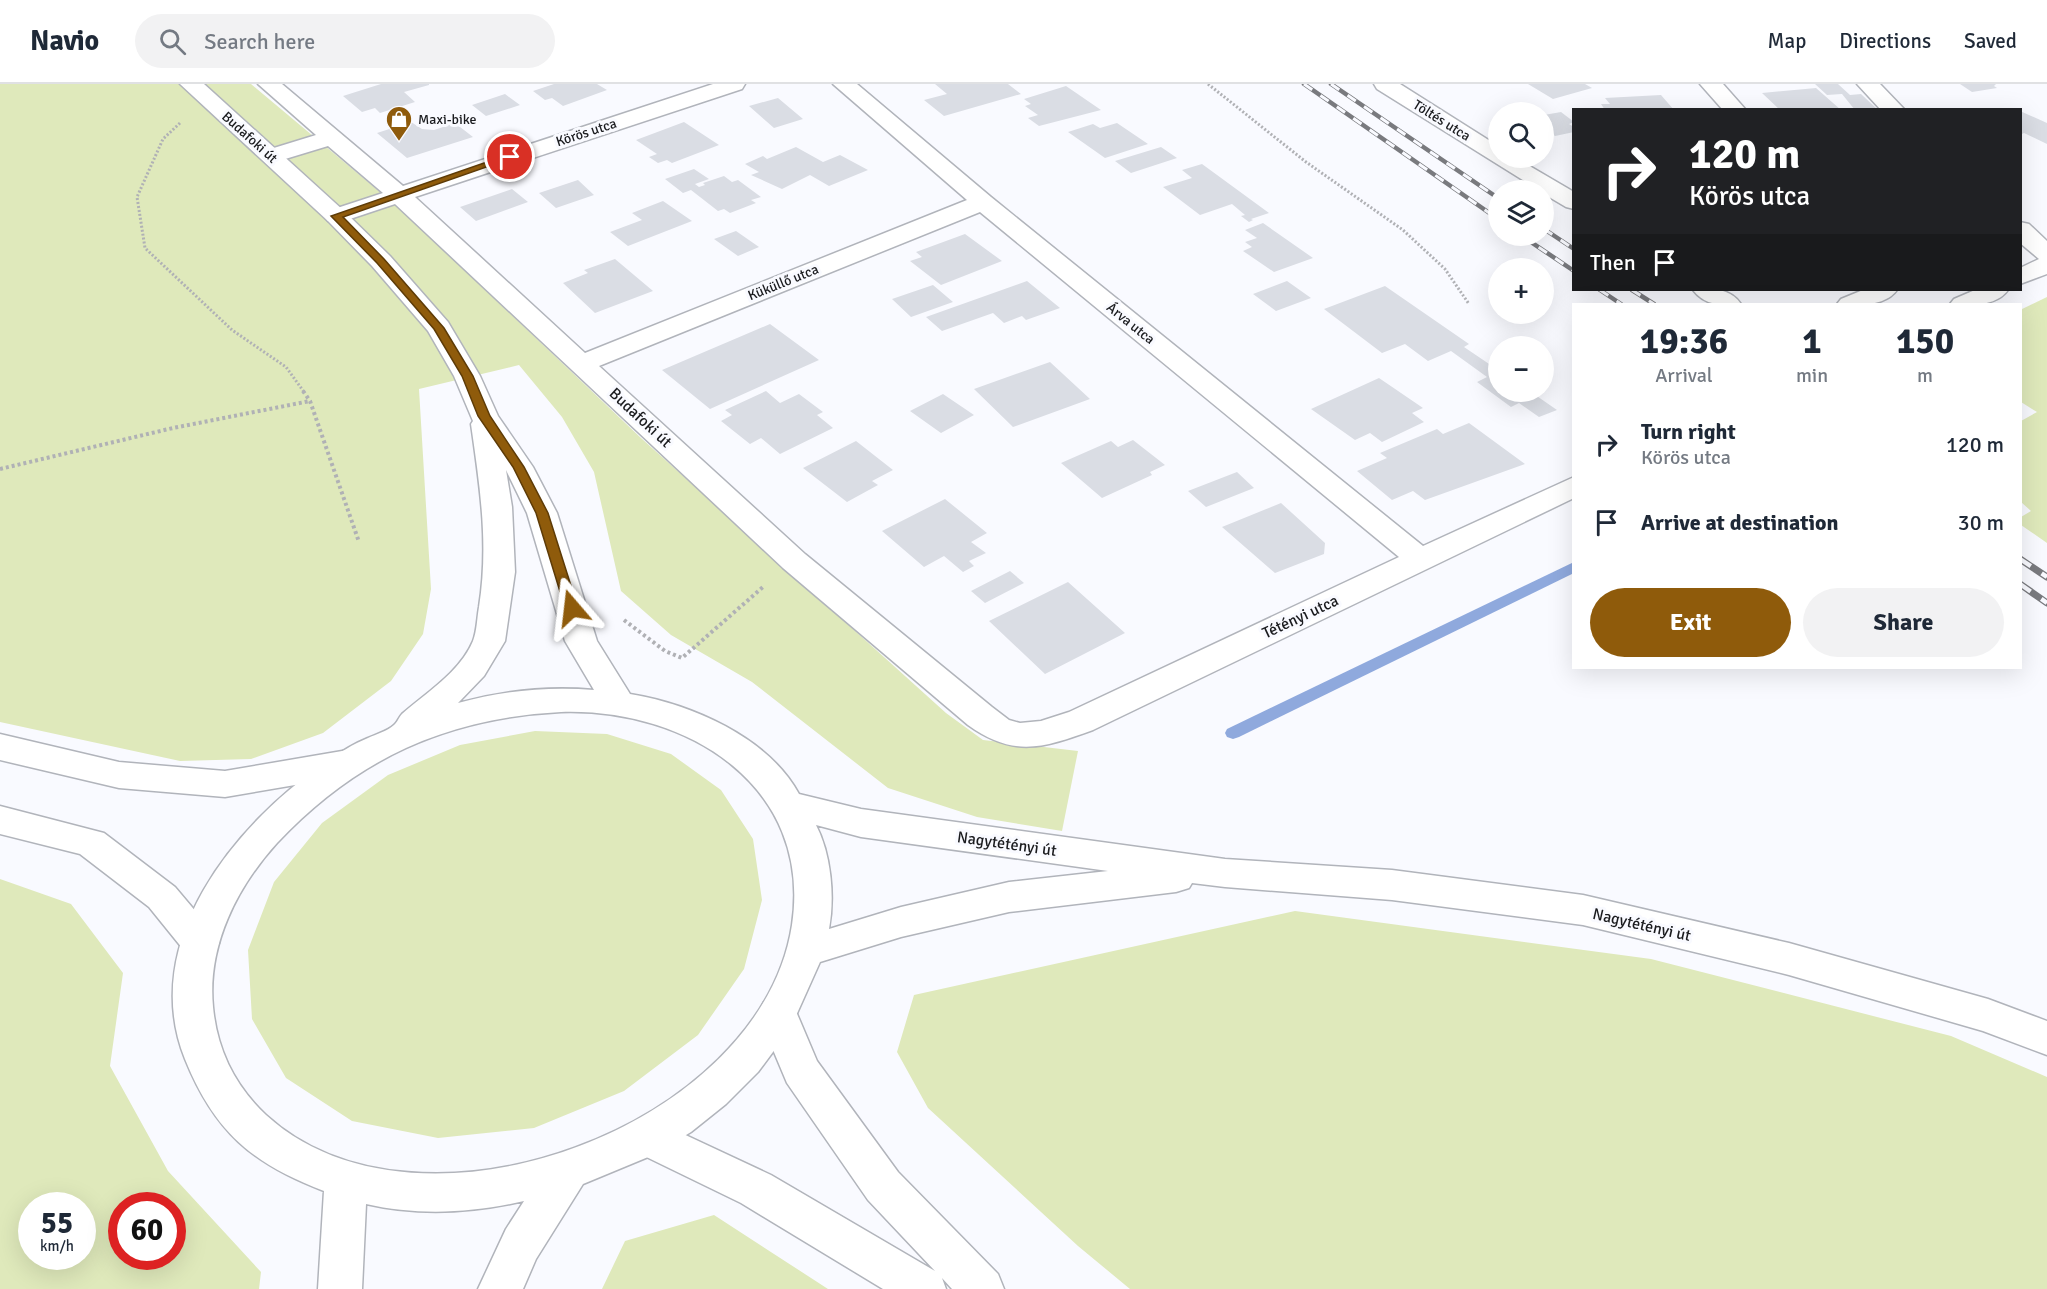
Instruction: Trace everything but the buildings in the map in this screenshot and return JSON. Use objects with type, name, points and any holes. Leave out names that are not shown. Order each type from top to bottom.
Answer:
[{"type":"main road","name":"Budafoki út","points":[[191,84],[336,216],[381,261],[439,328],[467,376],[484,416],[519,467],[542,513],[581,640],[618,703]]},
{"type":"main road","name":"Budafoki út","points":[[269,84],[398,194],[794,561],[980,716],[1000,730],[1023,735]]},
{"type":"main road","name":"Körös utca","points":[[336,216],[734,84]]},
{"type":"main road","name":"Árva utca","points":[[844,84],[983,201],[1420,559]]},
{"type":"main road","name":"Töltés utca","points":[[1385,84],[1488,149]]},
{"type":"main road","points":[[1711,84],[1733,108]]},
{"type":"main road","points":[[1868,84],[1892,108]]},
{"type":"main road","points":[[272,156],[330,138]]},
{"type":"main road","name":"Töltés utca","points":[[1518,168],[1572,201]]},
{"type":"main road","name":"Küküllő utca","points":[[583,363],[983,201]]},
{"type":"main road","points":[[2022,231],[2047,254]]},
{"type":"main road","points":[[2022,277],[2047,265]]},
{"type":"main road","points":[[1708,291],[1726,303]]},
{"type":"main road","points":[[1852,303],[1882,291]]},
{"type":"main road","points":[[1964,303],[1993,291]]},
{"type":"main road","name":"Budafoki út","points":[[386,742],[434,708],[472,668],[489,640],[500,572],[497,507],[484,416]]},
{"type":"main road","name":"Tétényi utca","points":[[1023,735],[1047,733],[1081,721],[1572,487]]},
{"type":"main road","points":[[573,700],[618,703],[661,712],[701,727],[736,748],[766,774],[790,805],[805,837],[813,873],[814,911],[806,951],[794,983],[778,1014],[745,1059],[700,1101],[647,1137],[609,1156],[567,1172],[492,1189],[417,1192],[346,1180],[291,1158],[248,1126],[216,1086],[197,1041],[192,993],[200,943],[222,891],[254,843],[297,800],[348,763],[386,742],[432,724],[488,708],[527,702],[573,700]]},
{"type":"main road","points":[[0,747],[118,775],[225,784],[348,763]]},
{"type":"main road","name":"Nagytétényi út","points":[[790,805],[861,823],[1225,873],[1392,885],[1583,910],[1790,958],[1988,1016],[2047,1038]]},
{"type":"main road","points":[[0,820],[91,843],[162,897],[200,943]]},
{"type":"main road","name":"Nagytétényi út","points":[[806,951],[901,922],[1009,897],[1225,873]]},
{"type":"main road","points":[[778,1014],[801,1071],[883,1186],[982,1289]]},
{"type":"main road","points":[[647,1137],[756,1189],[924,1289]]},
{"type":"main road","points":[[500,1289],[521,1244],[567,1172]]},
{"type":"main road","points":[[340,1289],[346,1180]]},
{"type":"path","points":[[1208,84],[1306,162],[1403,230],[1445,269],[1469,304]]},
{"type":"path","points":[[216,106],[177,125],[163,139],[137,197],[145,248],[232,330],[286,367],[310,401],[359,542]]},
{"type":"path","points":[[0,469],[173,428],[310,401]]},
{"type":"path","points":[[624,620],[666,651],[682,658],[794,561]]},
{"type":"green space","points":[[0,84],[251,84],[399,208],[641,438],[946,713],[983,740],[1078,751],[1062,831],[977,817],[888,788],[752,682],[671,635],[621,591],[594,472],[562,417],[519,365],[419,389],[431,589],[423,634],[391,681],[323,733],[251,759],[180,761],[0,722]]},
{"type":"green space","points":[[2047,297],[2047,543],[2022,526],[2022,516],[2031,511],[2022,503],[2022,420],[2037,412],[2022,403],[2022,309]]},
{"type":"green space","points":[[535,731],[607,734],[671,754],[721,790],[753,839],[762,900],[744,969],[698,1035],[624,1091],[534,1128],[438,1138],[352,1121],[286,1078],[252,1019],[248,950],[274,882],[322,823],[388,775],[460,745]]},
{"type":"green space","points":[[0,879],[71,904],[123,973],[110,1066],[168,1171],[261,1272],[259,1289],[0,1289]]},
{"type":"green space","points":[[1295,911],[1651,959],[1951,1036],[2047,1077],[2047,1289],[1130,1289],[1078,1246],[928,1108],[897,1052],[914,995]]},
{"type":"green space","points":[[714,1215],[828,1289],[602,1289],[625,1241]]},
{"type":"waterway","points":[[1233,733],[1572,568]]},
{"type":"railway","points":[[1304,84],[1488,212]]},
{"type":"railway","points":[[1331,84],[1488,191]]},
{"type":"railway","points":[[1554,236],[1572,248]]},
{"type":"railway","points":[[1537,246],[1572,270]]},
{"type":"railway","points":[[1602,291],[1620,303]]},
{"type":"railway","points":[[1634,291],[1652,303]]},
{"type":"railway","points":[[2022,560],[2047,577]]},
{"type":"railway","points":[[2022,585],[2047,603]]},
{"type":"place","name":"Maxi-bike","points":[[399,142]]},
{"type":"route","points":[[510,157],[336,216],[381,261],[439,328],[467,376],[484,416],[519,467],[542,513],[572,608]]}]
